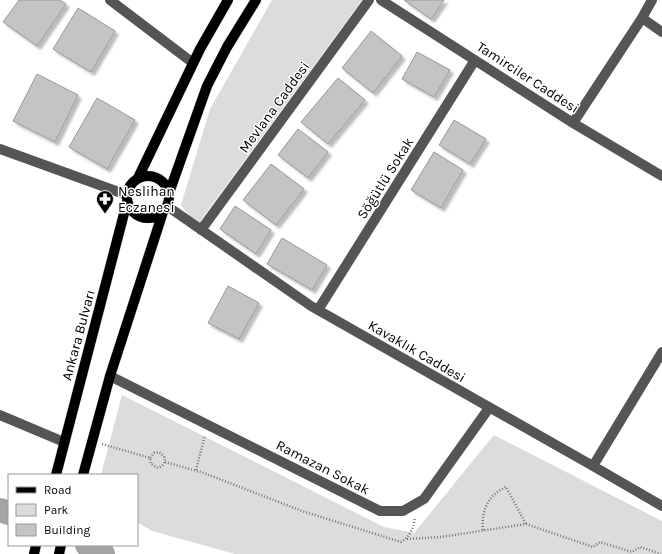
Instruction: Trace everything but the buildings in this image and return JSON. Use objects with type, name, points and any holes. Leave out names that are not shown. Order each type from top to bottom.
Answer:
[{"type":"main road","name":"Ankara Bulvarı","points":[[57,471],[129,188],[132,182],[138,178],[193,63],[228,0]]},
{"type":"main road","points":[[83,474],[110,376],[169,200],[169,193],[207,86],[227,47],[256,0]]},
{"type":"main road","points":[[138,178],[144,176],[157,178],[166,187],[169,193]]},
{"type":"main road","points":[[127,198],[130,209],[142,218],[156,216],[165,209]]},
{"type":"street","points":[[110,0],[193,63]]},
{"type":"street","name":"Mevlana Caddesi","points":[[201,230],[369,0]]},
{"type":"street","name":"Tamirciler Caddesi","points":[[381,0],[573,123],[662,176]]},
{"type":"street","points":[[573,123],[642,18],[652,0]]},
{"type":"street","points":[[642,18],[662,32]]},
{"type":"street","name":"Söğütlü Sokak","points":[[318,310],[475,60]]},
{"type":"street","points":[[0,149],[127,198]]},
{"type":"street","name":"Kavaklık Caddesi","points":[[165,209],[201,230],[318,310],[662,506]]},
{"type":"street","points":[[593,466],[662,352]]},
{"type":"street","name":"Ramazan Sokak","points":[[110,376],[380,511],[403,512],[424,499],[489,408]]},
{"type":"street","points":[[0,415],[64,442]]},
{"type":"path","points":[[196,470],[208,425]]},
{"type":"path","points":[[92,441],[150,458]]},
{"type":"path","points":[[159,452],[164,456],[165,462],[163,466],[158,468],[151,464],[150,458],[154,453],[159,452]]},
{"type":"path","points":[[165,462],[196,470],[302,511],[401,542],[407,539],[441,536],[526,524],[593,547],[600,542],[632,552],[640,547],[661,554]]},
{"type":"path","points":[[483,530],[483,518],[486,506],[493,495],[506,488],[526,524]]},
{"type":"path","points":[[407,539],[414,524],[416,504]]},
{"type":"green space","points":[[272,0],[362,0],[201,220],[201,230],[181,205],[210,109]]},
{"type":"green space","points":[[122,395],[384,527],[414,533],[494,435],[662,521],[662,554],[235,554],[152,531],[138,523],[138,474],[101,474]]},
{"type":"waterway","points":[[0,510],[8,513]]},
{"type":"waterway","points":[[89,546],[103,554]]},
{"type":"place","name":"Neslihan Eczanesi","points":[[105,214]]}]
